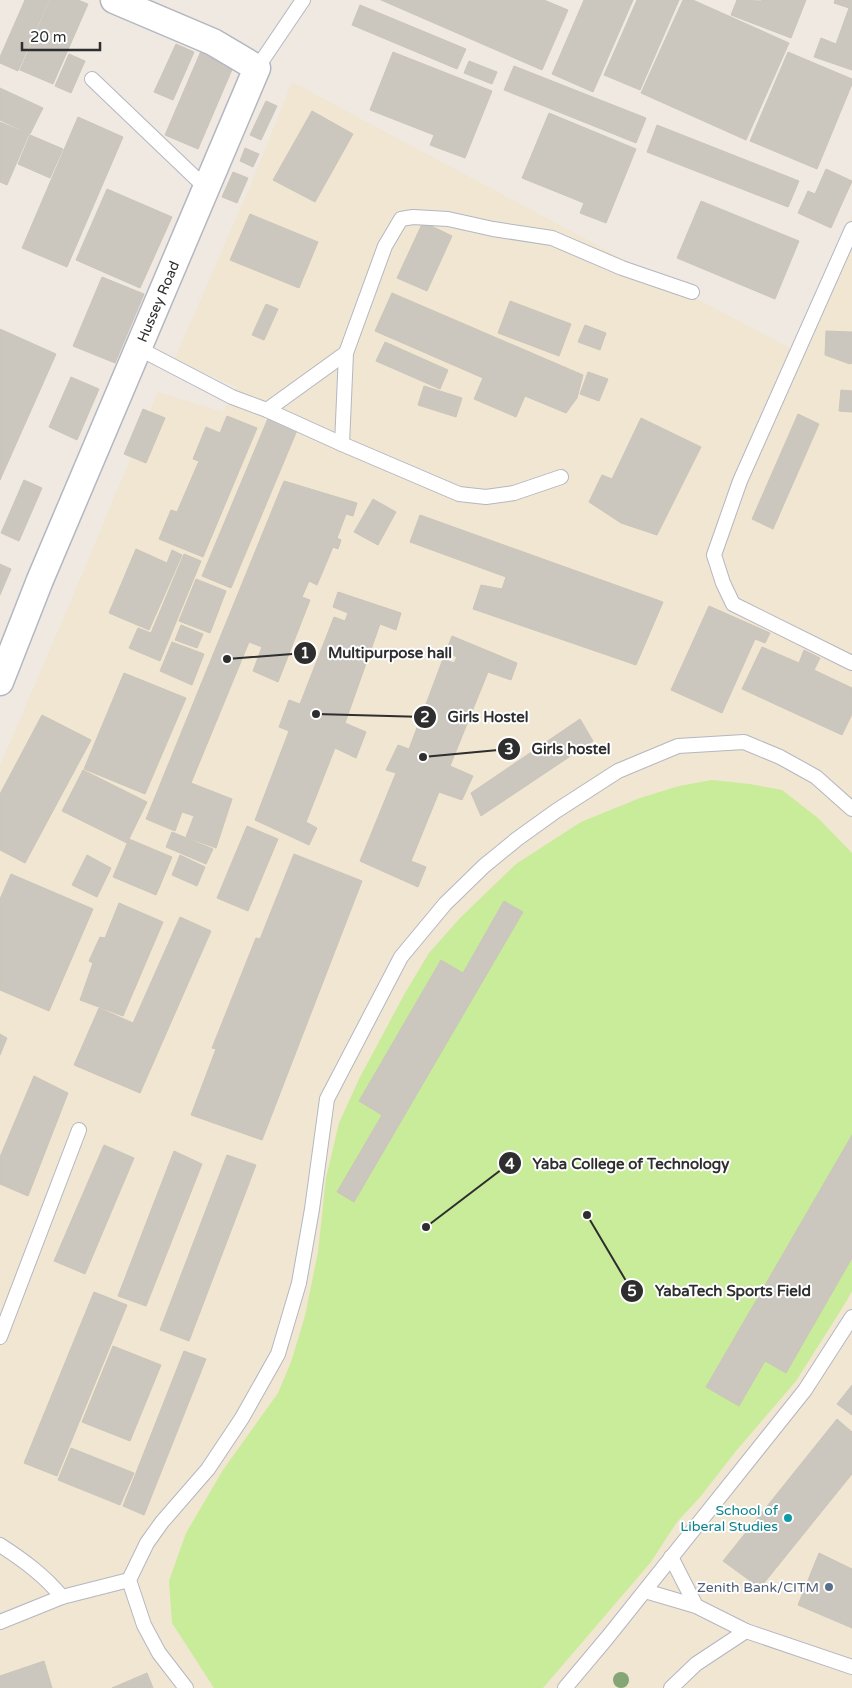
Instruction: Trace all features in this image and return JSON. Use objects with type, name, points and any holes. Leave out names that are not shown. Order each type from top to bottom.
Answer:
[{"type":"street","points":[[114,0],[213,42],[257,68]]},
{"type":"street","name":"Hussey Road","points":[[1,678],[40,580],[257,68]]},
{"type":"lane","points":[[257,68],[303,0]]},
{"type":"lane","points":[[92,79],[205,187]]},
{"type":"lane","points":[[342,444],[346,353],[385,246],[401,219],[413,216],[448,219],[493,229],[552,238],[622,268],[692,292]]},
{"type":"lane","points":[[852,229],[740,481],[714,554],[723,583],[733,604],[852,663]]},
{"type":"lane","points":[[138,348],[232,397],[267,410],[459,494],[486,497],[514,493],[561,477]]},
{"type":"lane","points":[[267,410],[346,353]]},
{"type":"lane","points":[[186,1688],[156,1646],[144,1625],[129,1580],[147,1543],[162,1522],[208,1469],[242,1418],[278,1354],[299,1283],[312,1209],[327,1099],[401,957],[445,904],[484,866],[517,838],[618,771],[678,746],[744,742],[780,757],[816,777],[852,809]]},
{"type":"lane","points":[[0,1337],[79,1130]]},
{"type":"lane","points":[[564,1688],[805,1390],[852,1317]]},
{"type":"lane","points":[[0,1545],[48,1579],[62,1597]]},
{"type":"lane","points":[[671,1557],[696,1606]]},
{"type":"lane","points":[[0,1622],[62,1597],[129,1580]]},
{"type":"lane","points":[[645,1590],[696,1606],[746,1631],[852,1667]]},
{"type":"lane","points":[[671,1688],[696,1664],[746,1631]]},
{"type":"shaded area","points":[[292,82],[795,351],[852,216],[852,1688],[0,1688],[0,766],[158,392],[223,412],[237,387],[174,360],[249,189]]},
{"type":"green space","points":[[712,780],[782,790],[818,818],[852,853],[852,1291],[846,1302],[796,1381],[736,1451],[701,1496],[677,1522],[651,1562],[543,1688],[214,1688],[172,1623],[169,1581],[186,1533],[223,1470],[278,1393],[291,1362],[305,1316],[318,1252],[326,1178],[339,1123],[359,1079],[405,993],[429,953],[460,918],[516,864],[581,822],[640,798],[679,786]]},
{"type":"building","points":[[25,0],[49,0],[18,71],[0,63],[0,57]]},
{"type":"building","points":[[50,0],[78,0],[88,4],[53,84],[20,70]]},
{"type":"building","points":[[381,0],[544,0],[568,10],[542,70]]},
{"type":"building","points":[[584,0],[633,0],[593,92],[552,74]]},
{"type":"building","points":[[637,0],[679,0],[640,90],[604,75]]},
{"type":"building","points":[[683,0],[693,0],[789,43],[746,140],[641,93]]},
{"type":"building","points":[[737,0],[806,0],[791,38],[731,15]]},
{"type":"building","points":[[835,0],[852,0],[852,70],[814,57],[821,38],[836,44],[849,8],[834,3]]},
{"type":"building","points":[[360,5],[466,49],[457,69],[352,25]]},
{"type":"building","points":[[176,44],[194,52],[173,100],[154,92]]},
{"type":"building","points":[[201,51],[234,65],[198,149],[165,135]]},
{"type":"building","points":[[393,52],[492,91],[465,158],[430,145],[434,135],[370,110]]},
{"type":"building","points":[[788,52],[852,79],[852,84],[817,169],[750,141]]},
{"type":"building","points":[[69,54],[85,61],[71,93],[55,86]]},
{"type":"building","points":[[469,61],[497,72],[492,84],[464,73]]},
{"type":"building","points":[[514,66],[646,118],[636,143],[504,90]]},
{"type":"building","points":[[0,88],[43,108],[30,134],[0,120]]},
{"type":"building","points":[[266,101],[277,106],[261,140],[250,135]]},
{"type":"building","points":[[312,111],[353,134],[315,202],[273,180]]},
{"type":"building","points":[[549,113],[636,149],[606,223],[580,213],[584,203],[522,178]]},
{"type":"building","points":[[78,117],[123,137],[67,267],[22,248]]},
{"type":"building","points":[[0,122],[29,134],[7,185],[0,182]]},
{"type":"building","points":[[657,125],[799,181],[788,207],[647,152]]},
{"type":"building","points":[[30,135],[63,149],[50,178],[18,164]]},
{"type":"building","points":[[245,148],[259,154],[253,167],[240,161]]},
{"type":"building","points":[[826,169],[852,181],[831,228],[798,213],[808,191],[815,194]]},
{"type":"building","points":[[233,172],[248,178],[237,203],[222,197]]},
{"type":"building","points":[[107,189],[172,217],[140,288],[76,260]]},
{"type":"building","points":[[701,201],[799,241],[775,299],[677,258]]},
{"type":"building","points":[[250,214],[318,242],[299,288],[230,260]]},
{"type":"building","points":[[423,222],[452,236],[427,291],[397,278]]},
{"type":"building","points":[[102,277],[144,294],[115,363],[73,346]]},
{"type":"building","points":[[392,293],[583,375],[577,398],[566,413],[525,396],[516,417],[474,399],[483,378],[375,331]]},
{"type":"building","points":[[510,301],[571,324],[559,356],[498,333]]},
{"type":"building","points":[[266,304],[278,309],[264,340],[252,335]]},
{"type":"building","points":[[585,325],[606,333],[600,350],[578,342]]},
{"type":"building","points":[[0,329],[56,354],[0,480]]},
{"type":"building","points":[[826,331],[852,332],[852,363],[850,364],[825,355]]},
{"type":"building","points":[[385,342],[448,370],[440,389],[376,361]]},
{"type":"building","points":[[588,372],[608,379],[599,401],[580,394]]},
{"type":"building","points":[[71,377],[99,389],[77,440],[49,427]]},
{"type":"building","points":[[424,386],[462,398],[456,417],[418,405]]},
{"type":"building","points":[[841,390],[852,391],[852,412],[839,411]]},
{"type":"building","points":[[143,409],[165,418],[146,463],[124,454]]},
{"type":"building","points":[[798,414],[819,424],[773,529],[752,519]]},
{"type":"building","points":[[227,416],[257,428],[203,557],[159,539],[171,510],[177,512],[199,461],[193,459],[206,427],[220,433]]},
{"type":"building","points":[[269,416],[298,428],[231,588],[202,576]]},
{"type":"building","points":[[641,418],[701,447],[657,535],[621,523],[589,502],[602,475],[612,479]]},
{"type":"building","points":[[24,480],[42,488],[19,541],[1,533]]},
{"type":"building","points":[[284,481],[357,503],[353,516],[346,514],[337,538],[341,540],[338,549],[333,547],[317,585],[309,581],[302,597],[310,600],[278,682],[253,671],[262,647],[249,642],[191,783],[232,799],[216,848],[186,837],[194,816],[182,812],[175,831],[146,819]]},
{"type":"building","points":[[373,499],[396,512],[378,545],[354,532]]},
{"type":"building","points":[[420,515],[663,602],[636,665],[473,609],[481,585],[502,589],[506,577],[410,542]]},
{"type":"building","points":[[136,549],[167,563],[172,550],[182,555],[149,630],[109,613]]},
{"type":"building","points":[[184,554],[201,561],[160,661],[129,648],[138,628],[151,633]]},
{"type":"building","points":[[0,564],[11,569],[0,595]]},
{"type":"building","points":[[196,579],[226,591],[210,633],[179,621]]},
{"type":"building","points":[[338,592],[401,613],[396,630],[380,624],[345,723],[366,732],[356,758],[335,748],[306,822],[317,828],[309,845],[255,820],[289,731],[279,727],[289,700],[300,704],[334,617],[345,621],[348,613],[333,607]]},
{"type":"building","points":[[709,606],[770,633],[765,643],[755,639],[722,713],[671,690]]},
{"type":"building","points":[[181,625],[203,634],[197,648],[175,640]]},
{"type":"building","points":[[452,636],[517,663],[511,680],[488,672],[450,766],[473,776],[462,800],[439,792],[411,861],[426,867],[418,887],[360,861],[396,773],[386,770],[398,745],[409,749],[443,659],[454,663],[457,657],[446,652]]},
{"type":"building","points":[[172,642],[204,654],[192,685],[160,671]]},
{"type":"building","points":[[762,647],[799,663],[804,650],[820,658],[814,670],[852,688],[852,714],[842,735],[742,689]]},
{"type":"building","points":[[124,673],[186,698],[145,794],[84,769]]},
{"type":"building","points":[[42,715],[91,740],[25,863],[0,850],[0,794]]},
{"type":"building","points":[[580,719],[593,741],[481,816],[471,793]]},
{"type":"building","points":[[83,770],[147,802],[127,843],[62,811]]},
{"type":"building","points":[[247,826],[278,839],[248,911],[217,898]]},
{"type":"building","points":[[172,832],[213,849],[206,864],[166,847]]},
{"type":"building","points":[[129,839],[172,857],[156,895],[113,877]]},
{"type":"building","points":[[294,854],[362,881],[262,1140],[191,1115],[216,1049],[212,1048],[256,938],[260,939]]},
{"type":"building","points":[[87,855],[111,868],[97,897],[72,885]]},
{"type":"building","points":[[180,855],[205,867],[197,886],[172,875]]},
{"type":"building","points":[[11,874],[93,909],[49,1011],[0,990],[0,899]]},
{"type":"building","points":[[504,901],[523,912],[354,1202],[337,1192],[382,1115],[359,1101],[441,960],[463,973]]},
{"type":"building","points":[[119,903],[163,922],[123,1016],[80,1000],[93,963],[89,961],[100,937],[105,938]]},
{"type":"building","points":[[180,917],[211,931],[140,1093],[74,1065],[99,1008],[133,1023]]},
{"type":"building","points":[[0,1034],[7,1038],[0,1055]]},
{"type":"building","points":[[34,1076],[68,1093],[28,1196],[0,1184],[0,1157]]},
{"type":"building","points":[[852,1135],[852,1258],[786,1373],[765,1361],[739,1406],[706,1387]]},
{"type":"building","points":[[104,1145],[134,1158],[85,1274],[54,1261]]},
{"type":"building","points":[[174,1151],[202,1164],[146,1306],[118,1296]]},
{"type":"building","points":[[227,1155],[256,1165],[189,1341],[160,1330]]},
{"type":"building","points":[[94,1292],[127,1305],[57,1476],[24,1463]]},
{"type":"building","points":[[113,1346],[161,1365],[130,1441],[82,1422]]},
{"type":"building","points":[[184,1351],[206,1359],[144,1515],[123,1506]]},
{"type":"building","points":[[852,1385],[852,1415],[837,1404]]},
{"type":"building","name":"School of Liberal Studies","points":[[837,1419],[852,1432],[852,1474],[760,1588],[723,1561]]},
{"type":"building","points":[[71,1448],[134,1473],[120,1505],[58,1480]]},
{"type":"building","name":"Zenith Bank/CITM","points":[[819,1553],[852,1569],[852,1628],[798,1605]]},
{"type":"building","points":[[44,1661],[52,1688],[0,1688],[0,1676]]},
{"type":"building","points":[[147,1673],[153,1688],[112,1688]]},
{"type":"place","name":"Multipurpose hall","points":[[227,659]]},
{"type":"place","name":"Girls Hostel","points":[[316,714]]},
{"type":"place","name":"Girls hostel","points":[[423,757]]},
{"type":"place","name":"YabaTech Sports Field","points":[[587,1215]]},
{"type":"place","name":"Yaba College of Technology","points":[[426,1227]]},
{"type":"place","name":"School of Liberal Studies","points":[[788,1518]]},
{"type":"place","name":"Zenith Bank/CITM","points":[[829,1587]]}]
